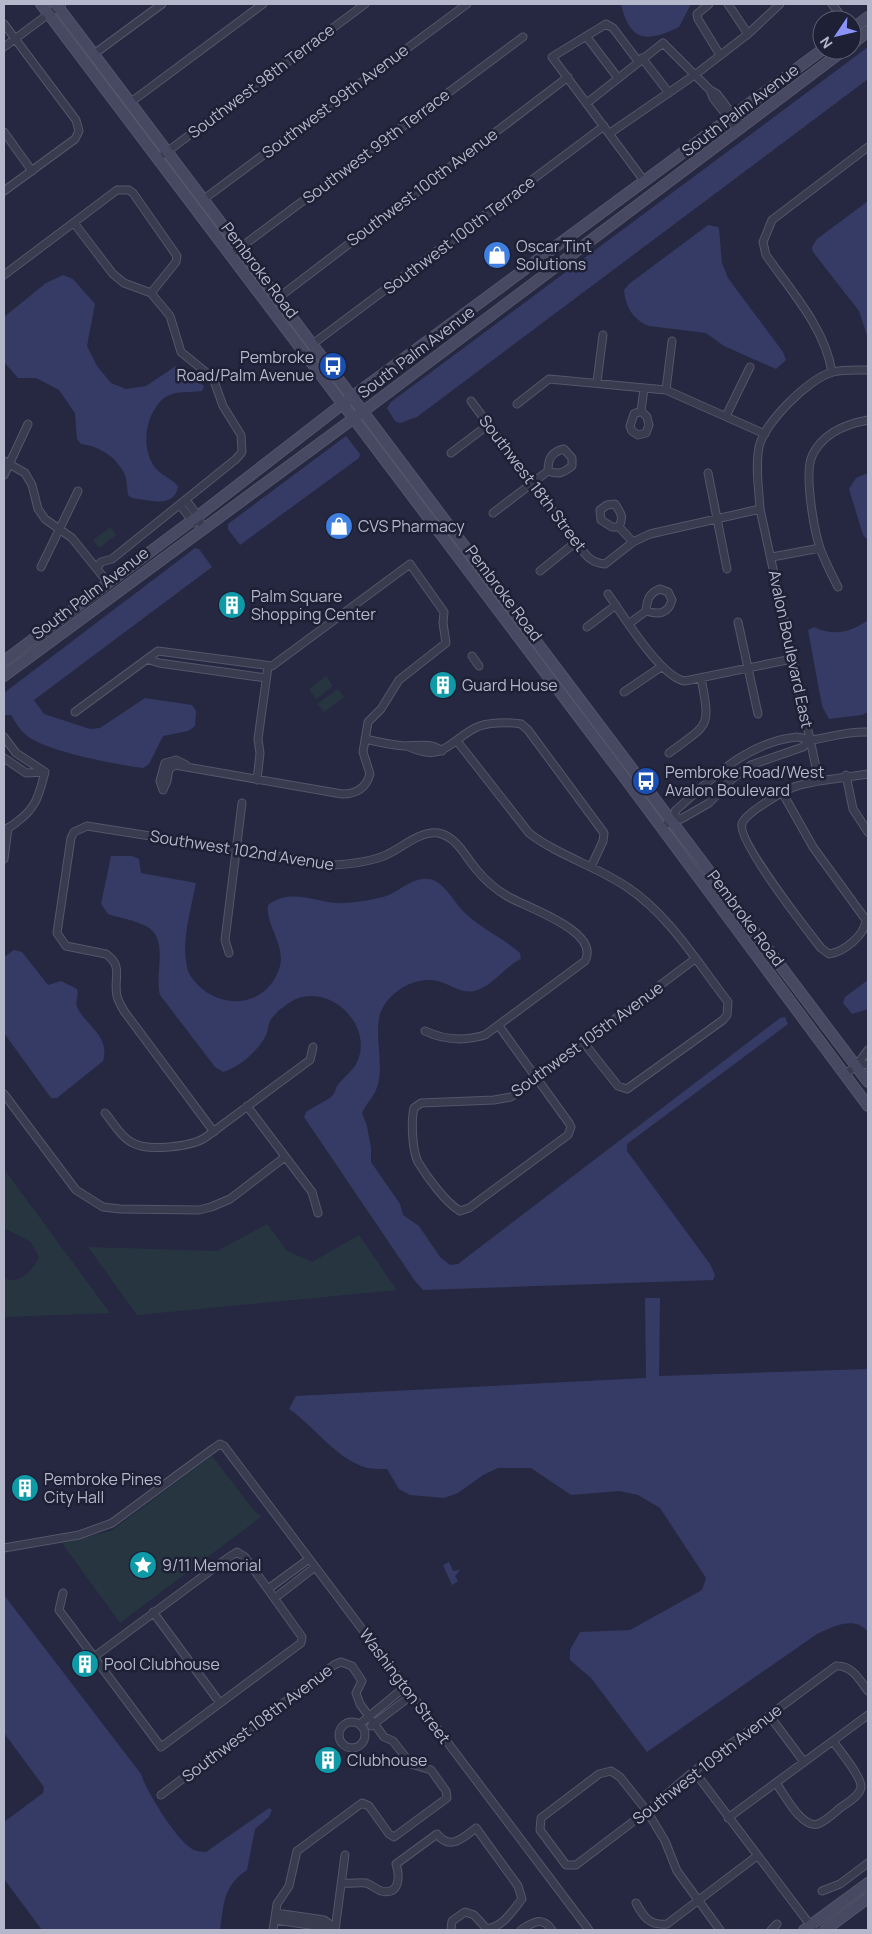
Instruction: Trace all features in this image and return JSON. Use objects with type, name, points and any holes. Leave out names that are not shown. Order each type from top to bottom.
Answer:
[{"type":"main road","name":"Pembroke Road","points":[[41,4],[868,1106]]},
{"type":"main road","name":"Pembroke Road","points":[[59,5],[239,248],[314,343],[524,624],[673,819],[868,1082]]},
{"type":"main road","name":"South Palm Avenue","points":[[4,661],[195,519],[342,404],[812,57]]},
{"type":"main road","name":"South Palm Avenue","points":[[4,676],[364,410],[831,60]]},
{"type":"main road","points":[[810,1929],[868,1883]]},
{"type":"main road","points":[[825,1930],[868,1898]]},
{"type":"street","points":[[94,54],[162,4]]},
{"type":"street","points":[[131,102],[263,4]]},
{"type":"street","name":"Southwest 98th Terrace","points":[[158,159],[365,4]]},
{"type":"street","name":"Southwest 99th Avenue","points":[[204,199],[467,4]]},
{"type":"street","points":[[709,4],[699,10],[697,14],[720,55]]},
{"type":"street","points":[[728,4],[748,34]]},
{"type":"street","points":[[610,133],[696,74],[748,34],[780,4]]},
{"type":"street","points":[[4,47],[59,5]]},
{"type":"street","points":[[4,24],[76,120],[79,131],[75,139],[4,191]]},
{"type":"street","points":[[645,182],[552,57],[606,24],[614,28],[669,93]]},
{"type":"street","points":[[586,36],[618,78]]},
{"type":"street","name":"Southwest 99th Terrace","points":[[229,256],[523,37]]},
{"type":"street","points":[[586,102],[658,45],[666,44],[710,90],[713,98],[740,129]]},
{"type":"street","name":"Southwest 100th Avenue","points":[[278,298],[568,78]]},
{"type":"street","name":"Southwest 100th Terrace","points":[[314,343],[604,126]]},
{"type":"street","points":[[4,132],[32,171]]},
{"type":"street","points":[[868,147],[772,220],[763,242],[766,255],[818,331],[829,352],[832,372],[868,370]]},
{"type":"street","points":[[4,275],[117,190],[129,190],[177,256],[176,262],[151,293]]},
{"type":"street","points":[[74,223],[119,280],[151,293],[172,319],[181,352],[213,378],[223,406],[243,443],[242,452],[236,459],[112,559],[101,562],[97,568]]},
{"type":"street","points":[[597,382],[604,335]]},
{"type":"street","points":[[666,390],[672,341]]},
{"type":"street","points":[[726,416],[750,367]]},
{"type":"street","name":"Avalon Boulevard East","points":[[820,781],[760,509],[757,471],[759,446],[770,424],[792,400],[832,372]]},
{"type":"street","points":[[517,404],[549,379],[597,382],[644,389],[666,390],[765,434]]},
{"type":"street","points":[[641,411],[644,389]]},
{"type":"street","name":"Southwest 18th Street","points":[[471,401],[531,484],[591,561],[606,564],[633,542]]},
{"type":"street","points":[[838,587],[820,548],[808,482],[812,457],[827,436],[851,423],[868,420]]},
{"type":"street","points":[[4,475],[6,462],[28,424]]},
{"type":"street","points":[[451,453],[488,425]]},
{"type":"street","points":[[6,462],[25,473],[32,485],[41,514],[59,530],[72,538],[109,584]]},
{"type":"street","points":[[493,513],[548,471]]},
{"type":"street","points":[[708,472],[727,569]]},
{"type":"street","points":[[40,567],[78,491]]},
{"type":"street","points":[[186,500],[195,519]]},
{"type":"street","points":[[180,505],[203,529]]},
{"type":"street","points":[[619,527],[633,542],[650,534],[760,509]]},
{"type":"street","points":[[540,571],[576,542]]},
{"type":"street","points":[[772,557],[820,548]]},
{"type":"street","points":[[76,712],[158,651],[268,667],[272,666],[410,564],[444,612],[443,623],[446,643],[399,680],[381,709],[368,722],[364,755],[370,774],[364,786],[355,793],[342,794],[171,766],[163,790],[160,781],[164,763],[176,760],[187,768]]},
{"type":"street","points":[[608,594],[661,667],[676,680],[685,681],[792,659]]},
{"type":"street","points":[[587,627],[616,605]]},
{"type":"street","points":[[630,623],[646,611]]},
{"type":"street","points":[[738,622],[758,714]]},
{"type":"street","points":[[514,632],[524,624]]},
{"type":"street","points":[[472,656],[479,666]]},
{"type":"street","points":[[147,659],[159,663],[266,678]]},
{"type":"street","points":[[256,780],[260,753],[258,738],[268,667]]},
{"type":"street","points":[[624,692],[661,667]]},
{"type":"street","points":[[669,753],[703,726],[707,718],[701,678]]},
{"type":"street","points":[[365,739],[407,746],[426,753],[442,751],[480,725],[521,724],[528,730],[604,833],[604,842],[592,867]]},
{"type":"street","points":[[661,828],[673,819],[675,811],[726,767],[745,754],[764,745],[799,737],[810,740],[848,732],[868,732]]},
{"type":"street","points":[[4,737],[16,753],[45,772]]},
{"type":"street","points":[[673,819],[682,820],[708,803],[733,778],[751,765],[803,747],[810,740]]},
{"type":"street","points":[[458,741],[529,834],[544,844],[612,878],[643,898],[669,925],[728,1002],[729,1010],[723,1020],[628,1090],[618,1086],[584,1043]]},
{"type":"street","points":[[16,753],[6,760],[26,773],[45,772]]},
{"type":"street","points":[[745,754],[751,765]]},
{"type":"street","points":[[4,859],[6,828],[36,804],[45,772]]},
{"type":"street","points":[[782,792],[813,847],[866,920],[866,927],[862,934],[836,953],[829,954],[820,948],[768,877],[742,834],[741,824],[745,818],[782,792],[846,775],[868,774]]},
{"type":"street","points":[[846,775],[853,809],[868,832]]},
{"type":"street","points":[[229,954],[225,940],[242,803]]},
{"type":"street","name":"Southwest 102nd Avenue","points":[[214,1132],[124,1011],[116,996],[118,973],[116,963],[106,954],[66,946],[57,933],[71,838],[74,832],[87,826],[334,865],[350,864],[386,855],[424,835],[437,833],[452,840],[486,880],[507,896],[570,928],[584,943],[587,957],[577,968],[499,1026]]},
{"type":"street","name":"Southwest 105th Avenue","points":[[536,1077],[570,1124],[568,1135],[469,1208],[460,1211],[450,1206],[418,1161],[415,1150],[414,1108],[421,1103],[511,1097],[536,1077],[695,959]]},
{"type":"street","points":[[425,1031],[440,1038],[474,1038],[485,1035],[499,1026],[536,1077]]},
{"type":"street","points":[[106,1113],[124,1138],[140,1146],[186,1145],[202,1140],[310,1060],[313,1047]]},
{"type":"street","points":[[844,1075],[856,1066],[868,1050]]},
{"type":"street","points":[[856,1066],[868,1064]]},
{"type":"street","points":[[4,1094],[67,1180],[84,1197],[103,1207],[120,1209],[212,1208],[230,1199],[285,1157]]},
{"type":"street","points":[[247,1106],[312,1192],[318,1213]]},
{"type":"street","name":"Washington Street","points":[[4,1548],[80,1535],[112,1523],[220,1444],[228,1450],[589,1930]]},
{"type":"street","points":[[62,1593],[59,1610],[161,1747],[300,1642],[302,1637],[240,1553],[234,1553],[94,1657]]},
{"type":"street","points":[[268,1589],[309,1559]]},
{"type":"street","points":[[275,1598],[315,1567]]},
{"type":"street","points":[[284,1577],[290,1586]]},
{"type":"street","points":[[153,1612],[220,1703]]},
{"type":"street","name":"Southwest 108th Avenue","points":[[161,1795],[337,1663],[349,1664],[361,1678],[362,1681],[357,1698],[371,1718]]},
{"type":"street","name":"Southwest 109th Avenue","points":[[647,1811],[620,1777],[611,1771],[599,1774],[541,1818],[539,1824],[540,1830],[566,1865],[576,1865],[647,1811],[694,1771],[836,1666],[845,1666],[854,1673],[868,1691]]},
{"type":"street","points":[[273,1930],[278,1899],[289,1886],[297,1851],[362,1803],[369,1806],[394,1837],[447,1798],[446,1791],[431,1770],[411,1764],[393,1741],[384,1736],[371,1718],[372,1709],[388,1701],[406,1686]]},
{"type":"street","points":[[362,1727],[371,1718],[392,1710],[412,1695]]},
{"type":"street","points":[[388,1701],[392,1710]]},
{"type":"street","points":[[769,1715],[804,1762]]},
{"type":"street","points":[[728,1818],[868,1715]]},
{"type":"street","points":[[776,1783],[800,1818],[808,1823],[816,1824],[850,1802],[858,1794],[862,1786],[860,1779],[832,1741]]},
{"type":"street","points":[[694,1771],[810,1929]]},
{"type":"street","points":[[647,1811],[665,1841],[677,1871],[720,1930]]},
{"type":"street","points":[[342,1883],[364,1883],[380,1891],[391,1890],[398,1885],[400,1880],[396,1864],[437,1834],[451,1844],[458,1842],[476,1828],[518,1886],[522,1899],[500,1925],[486,1928],[474,1915],[463,1912],[452,1921],[451,1930]]},
{"type":"street","points":[[275,1917],[294,1923],[324,1920],[334,1927],[345,1855]]},
{"type":"street","points":[[636,1902],[648,1921],[658,1925],[666,1924],[757,1856]]},
{"type":"street","points":[[822,1891],[840,1884],[868,1863]]},
{"type":"street","points":[[521,1930],[540,1920],[551,1929]]},
{"type":"street","points":[[772,1930],[777,1924]]},
{"type":"shaded area","points":[[110,527],[116,535],[99,548],[93,540]]},
{"type":"shaded area","points":[[326,676],[333,686],[316,699],[309,689]]},
{"type":"shaded area","points":[[338,689],[344,697],[324,712],[317,704]]},
{"type":"shaded area","points":[[4,1169],[110,1313],[4,1317],[4,1278],[15,1280],[25,1275],[39,1257],[31,1242],[4,1228]]},
{"type":"shaded area","points":[[267,1224],[287,1251],[312,1262],[359,1235],[397,1290],[137,1315],[88,1247],[217,1251]]},
{"type":"shaded area","points":[[212,1456],[256,1513],[262,1516],[120,1623],[62,1543],[111,1531]]},
{"type":"water","points":[[621,4],[691,4],[679,27],[658,36],[649,37],[641,36],[629,26]]},
{"type":"water","points":[[868,47],[868,79],[417,417],[400,423],[395,421],[387,408],[391,402],[851,60],[862,60],[862,51]]},
{"type":"water","points":[[868,201],[868,338],[859,311],[813,252],[812,247],[817,239]]},
{"type":"water","points":[[708,225],[718,227],[719,229],[722,263],[728,278],[783,352],[786,360],[776,369],[724,346],[706,333],[649,326],[638,320],[628,307],[624,290],[629,284]]},
{"type":"water","points":[[63,275],[73,279],[95,304],[87,346],[97,366],[111,383],[126,389],[146,386],[176,366],[204,386],[202,391],[168,395],[158,404],[149,421],[146,440],[147,449],[156,469],[178,486],[172,498],[160,501],[132,498],[128,495],[125,475],[117,463],[101,450],[81,444],[77,439],[75,413],[59,390],[36,378],[18,378],[4,362],[4,317],[46,283]]},
{"type":"water","points":[[346,436],[360,454],[359,458],[240,545],[228,529],[228,524]]},
{"type":"water","points":[[865,474],[868,475],[868,540],[863,535],[849,489],[856,478]]},
{"type":"water","points":[[195,548],[199,549],[212,567],[34,700],[44,714],[90,729],[100,728],[145,698],[192,705],[196,711],[195,726],[188,731],[163,736],[149,764],[143,768],[116,764],[47,746],[25,734],[11,715],[4,715],[4,693]]},
{"type":"water","points":[[868,620],[868,712],[862,715],[829,719],[822,706],[808,630],[814,627],[828,632],[842,632],[855,628]]},
{"type":"water","points":[[111,856],[132,856],[139,859],[141,873],[196,883],[186,936],[185,957],[187,967],[193,980],[199,986],[209,994],[220,999],[243,1001],[253,998],[272,983],[281,963],[281,954],[270,921],[268,905],[287,897],[336,903],[355,902],[389,895],[417,880],[434,880],[447,891],[469,916],[520,953],[521,959],[487,985],[474,991],[460,990],[438,981],[429,980],[419,981],[401,988],[387,1001],[379,1018],[379,1082],[375,1093],[362,1113],[367,1126],[371,1148],[371,1162],[400,1204],[403,1215],[419,1226],[440,1257],[450,1265],[458,1264],[780,1018],[785,1017],[788,1024],[627,1144],[627,1151],[710,1264],[715,1275],[713,1280],[423,1290],[304,1117],[306,1112],[333,1095],[337,1086],[356,1064],[361,1046],[359,1033],[354,1021],[335,1003],[322,998],[309,996],[296,999],[282,1008],[272,1018],[263,1041],[248,1058],[235,1067],[223,1072],[215,1067],[160,995],[159,948],[153,932],[141,924],[108,914],[101,904]]},
{"type":"water","points":[[14,950],[22,952],[48,985],[61,981],[77,989],[77,1007],[96,1031],[103,1044],[103,1061],[57,1098],[51,1098],[4,1033],[4,957]]},
{"type":"water","points":[[868,980],[868,1009],[852,1014],[843,1003],[845,997]]},
{"type":"water","points":[[645,1298],[660,1298],[659,1376],[868,1369],[868,1632],[857,1624],[850,1623],[836,1626],[817,1634],[647,1752],[591,1678],[570,1660],[570,1650],[580,1632],[630,1630],[702,1590],[706,1578],[660,1508],[638,1495],[619,1491],[571,1495],[531,1468],[498,1468],[483,1475],[458,1493],[444,1498],[410,1495],[399,1489],[387,1469],[367,1468],[345,1458],[289,1409],[296,1396],[646,1378]]},
{"type":"water","points":[[449,1562],[453,1571],[460,1570],[455,1576],[458,1581],[452,1585],[443,1565]]},
{"type":"water","points":[[4,1595],[141,1774],[163,1816],[187,1845],[194,1850],[206,1852],[269,1808],[272,1810],[269,1817],[255,1829],[247,1870],[233,1882],[229,1889],[224,1904],[220,1930],[42,1930],[4,1879],[4,1822],[43,1793],[44,1787],[4,1733]]},
{"type":"place","name":"Oscar Tint Solutions","points":[[497,255]]},
{"type":"place","name":"Pembroke Road/Palm Avenue","points":[[333,366]]},
{"type":"place","name":"CVS Pharmacy","points":[[339,526]]},
{"type":"place","name":"Palm Square Shopping Center","points":[[232,605]]},
{"type":"place","name":"Guard House","points":[[443,685]]},
{"type":"place","name":"Pembroke Road/West Avalon Boulevard","points":[[646,781]]},
{"type":"place","name":"Pembroke Pines City Hall","points":[[25,1488]]},
{"type":"place","name":"9/11 Memorial","points":[[143,1565]]},
{"type":"place","name":"Pool Clubhouse","points":[[85,1664]]},
{"type":"place","name":"Clubhouse","points":[[328,1760]]}]
